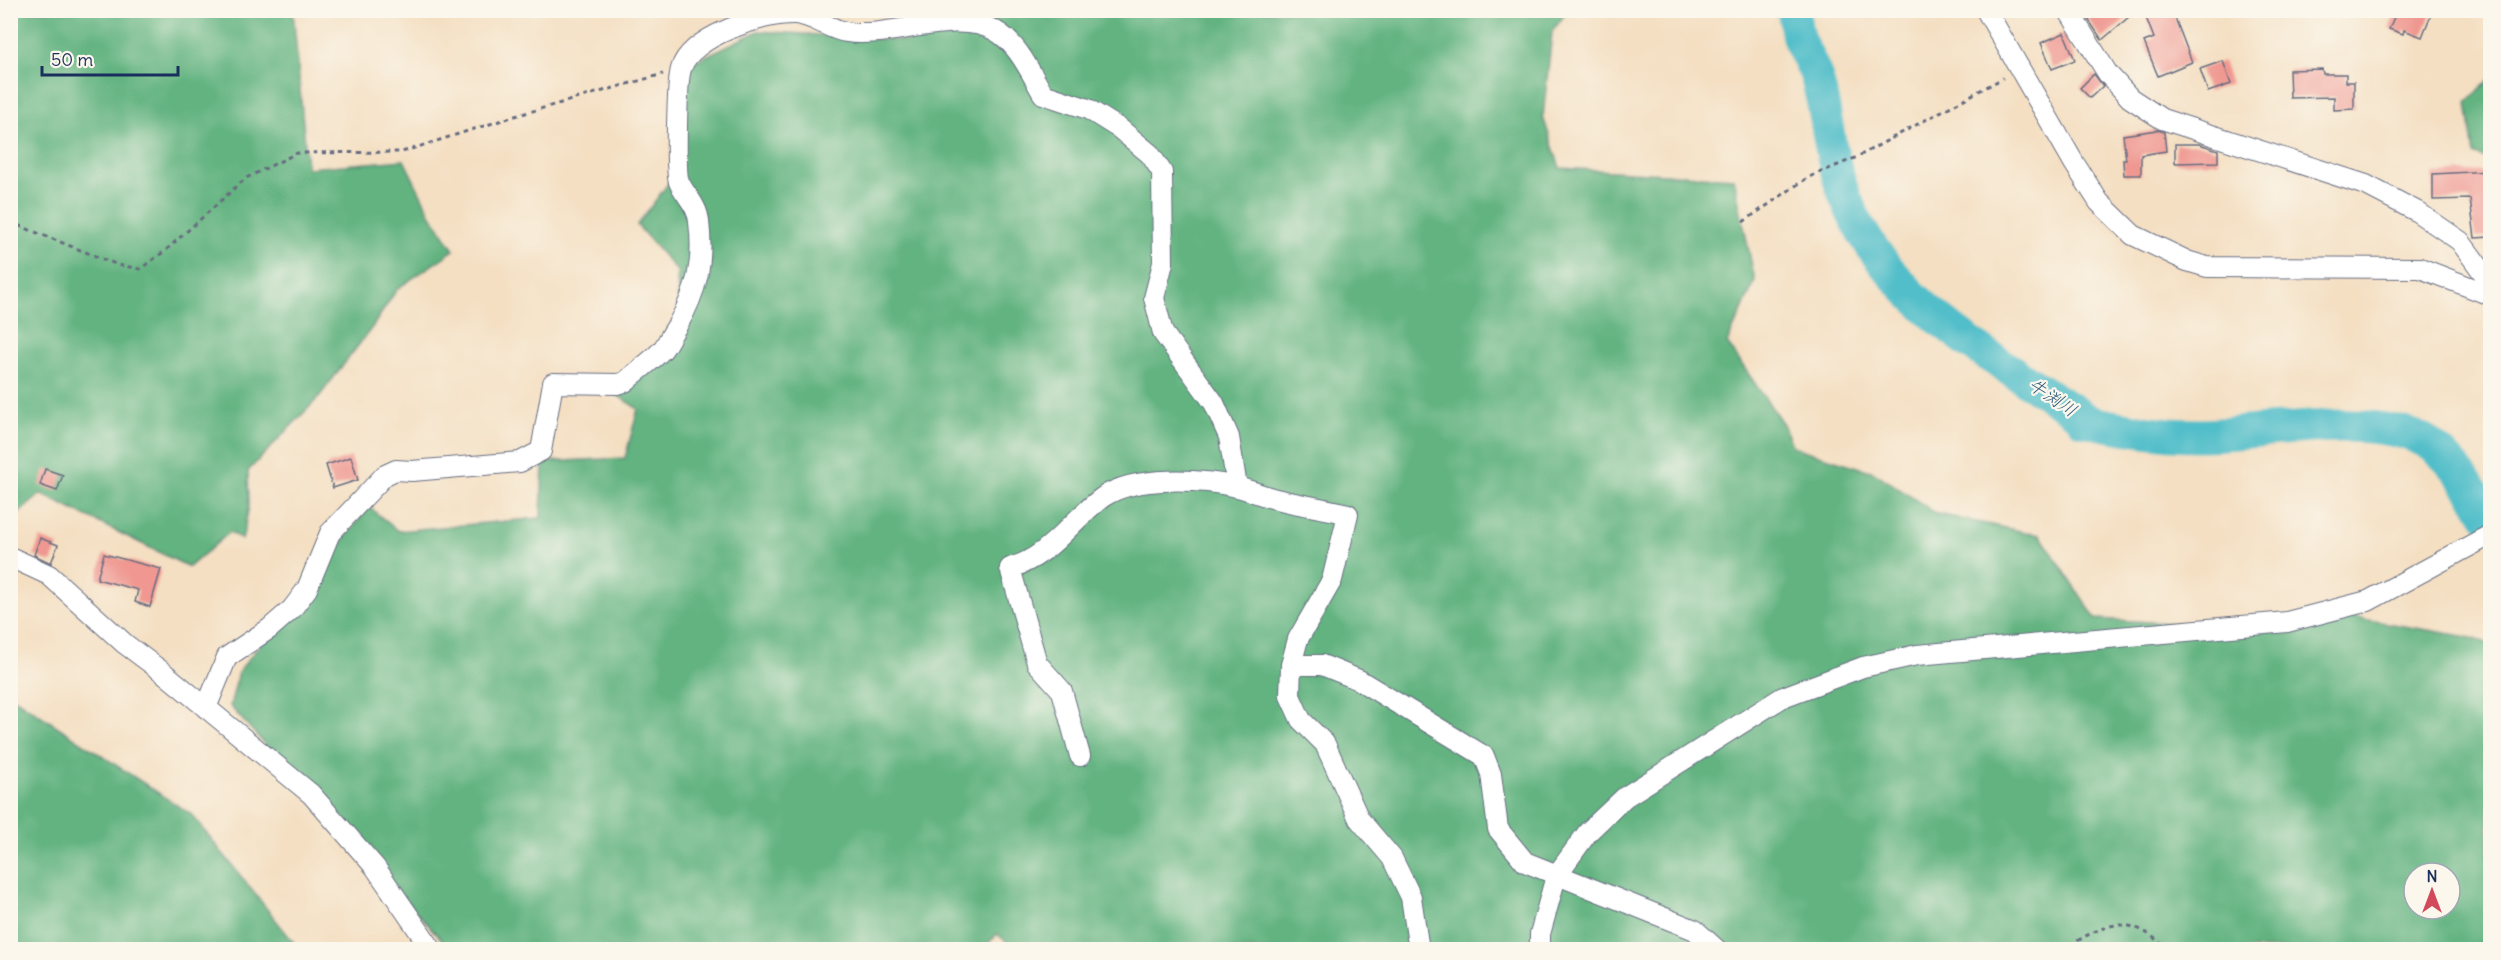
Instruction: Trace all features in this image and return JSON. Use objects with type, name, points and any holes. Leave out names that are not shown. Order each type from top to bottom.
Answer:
[{"type":"street","points":[[1986,10],[2044,112],[2099,201],[2133,235],[2187,261],[2206,267],[2420,268],[2490,295]]},
{"type":"street","points":[[2068,10],[2108,74],[2130,98],[2162,119],[2366,185],[2416,211],[2460,241],[2490,282]]},
{"type":"street","points":[[206,708],[228,657],[269,629],[292,609],[307,589],[330,533],[385,475],[396,470],[412,471],[520,462],[541,451],[553,383],[618,384],[625,382],[664,348],[693,298],[699,273],[699,220],[689,196],[678,181],[678,93],[681,68],[686,59],[703,43],[746,16],[795,14],[846,32],[962,22],[994,30],[1018,51],[1043,94],[1088,109],[1120,129],[1150,154],[1162,172],[1163,263],[1154,298],[1163,333],[1214,403],[1228,437],[1237,487]]},
{"type":"street","points":[[1080,756],[1062,691],[1036,663],[1010,568],[1029,563],[1103,497],[1123,488],[1154,481],[1203,482],[1237,487],[1275,499],[1348,514],[1332,580],[1298,639],[1291,665],[1290,696],[1301,720],[1325,744],[1359,819],[1392,858],[1411,897],[1419,950]]},
{"type":"street","points":[[1540,950],[1540,934],[1556,876],[1588,832],[1625,797],[1782,697],[1863,667],[1927,654],[2287,622],[2368,601],[2487,538]]},
{"type":"street","points":[[10,557],[49,575],[125,644],[311,794],[375,867],[432,950]]},
{"type":"street","points":[[1291,665],[1322,665],[1359,680],[1484,756],[1491,774],[1498,829],[1525,862],[1695,930],[1717,950]]},
{"type":"path","points":[[10,222],[118,265],[140,268],[165,251],[246,178],[297,153],[402,152],[515,116],[681,68]]},
{"type":"path","points":[[1743,222],[1807,178],[1857,157],[2021,68]]},
{"type":"path","points":[[2062,950],[2102,926],[2124,925],[2153,935],[2168,950]]},
{"type":"green space","points":[[11,11],[293,11],[307,168],[404,160],[431,215],[454,250],[397,289],[373,326],[318,398],[248,471],[249,506],[242,540],[230,532],[189,567],[41,494],[11,520]]},
{"type":"green space","points":[[910,11],[1567,11],[1552,32],[1543,117],[1560,168],[1734,178],[1755,281],[1727,343],[1783,424],[1793,447],[1874,472],[1937,514],[2040,535],[2096,619],[2260,628],[2327,613],[2469,637],[2490,644],[2488,949],[1017,950],[997,934],[982,950],[450,949],[230,706],[239,671],[369,507],[398,531],[541,518],[543,462],[625,458],[638,409],[617,395],[630,386],[679,322],[677,271],[637,225],[671,180],[691,63],[758,31],[910,41]]},
{"type":"green space","points":[[2490,79],[2490,161],[2474,154],[2467,102]]},
{"type":"green space","points":[[11,696],[192,815],[299,949],[11,949]]},
{"type":"building","points":[[2082,10],[2137,10],[2102,40]]},
{"type":"building","points":[[2143,10],[2172,10],[2192,62],[2158,76],[2144,42],[2154,38]]},
{"type":"building","points":[[2397,10],[2433,10],[2422,37],[2404,30],[2403,34],[2389,29]]},
{"type":"building","points":[[2064,33],[2075,60],[2052,69],[2041,43]]},
{"type":"building","points":[[2223,61],[2231,84],[2208,92],[2200,69]]},
{"type":"building","points":[[2322,69],[2323,74],[2346,74],[2346,82],[2354,82],[2354,109],[2334,110],[2334,97],[2290,98],[2289,70]]},
{"type":"building","points":[[2094,74],[2103,86],[2090,98],[2080,88]]},
{"type":"building","points":[[2158,130],[2164,132],[2166,151],[2141,155],[2141,175],[2124,175],[2123,160],[2126,160],[2123,135]]},
{"type":"building","points":[[2175,144],[2199,144],[2218,150],[2218,162],[2175,163]]},
{"type":"building","points":[[2490,171],[2488,210],[2490,237],[2475,238],[2470,199],[2433,200],[2433,174]]},
{"type":"building","points":[[351,457],[358,480],[333,488],[326,465]]},
{"type":"building","points":[[45,469],[63,475],[57,491],[40,485]]},
{"type":"building","points":[[40,538],[58,545],[51,563],[34,555]]},
{"type":"building","points":[[104,554],[161,569],[150,607],[135,602],[138,590],[97,579]]},
{"type":"waterway","name":"牛渕川","points":[[1793,10],[1798,37],[1817,79],[1839,180],[1862,232],[1886,267],[1914,297],[1980,350],[2086,419],[2083,420],[2112,426],[2185,435],[2226,434],[2316,426],[2376,428],[2403,433],[2426,442],[2445,457],[2462,477],[2490,518]]}]
